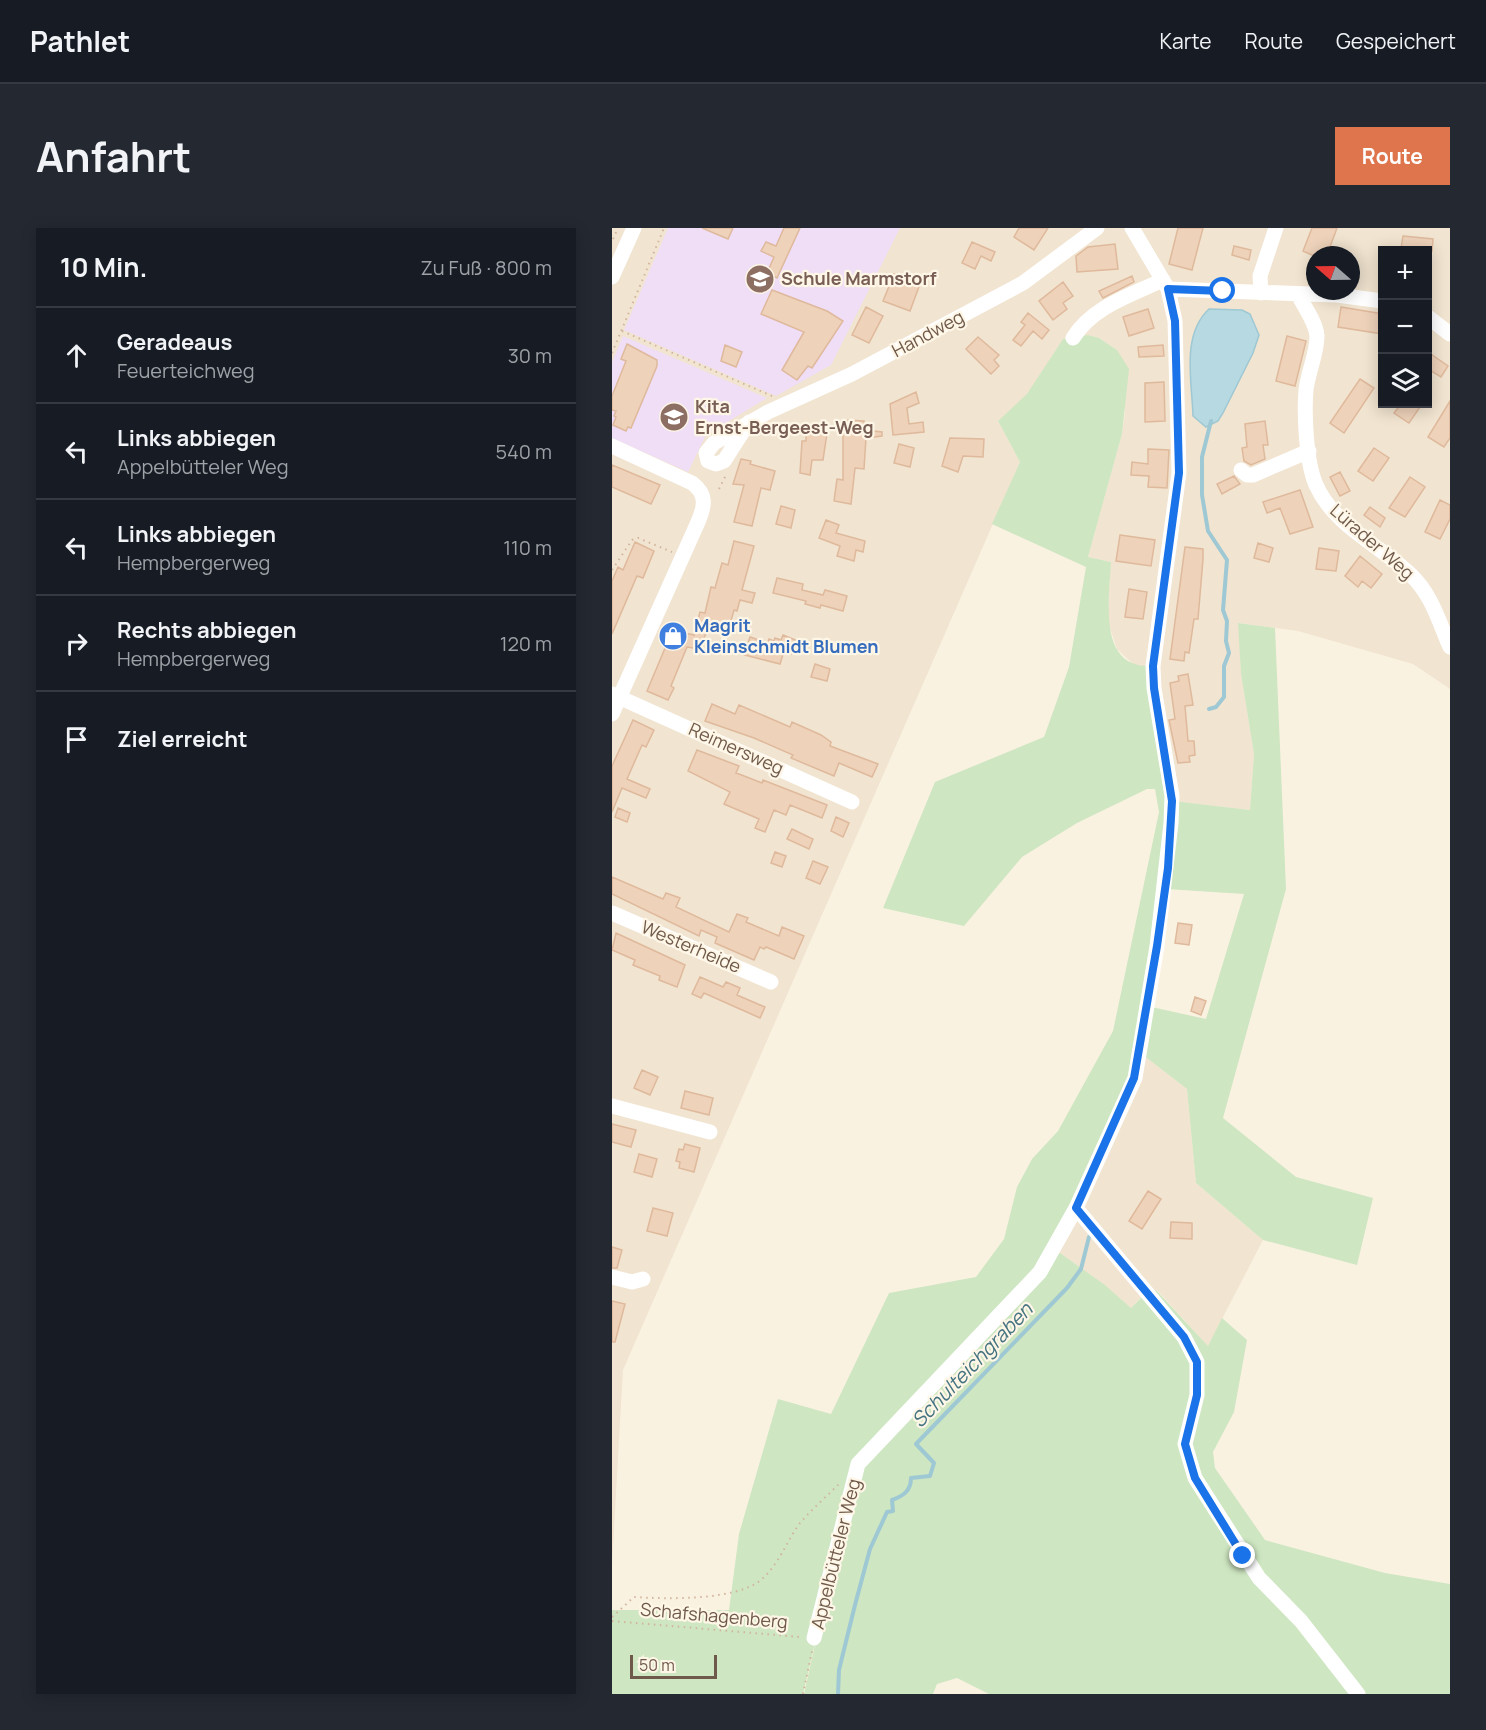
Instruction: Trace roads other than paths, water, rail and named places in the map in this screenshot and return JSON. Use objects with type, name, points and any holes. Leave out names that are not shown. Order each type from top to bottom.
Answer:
[{"type":"street","points":[[612,277],[634,228]]},
{"type":"street","name":"Handweg","points":[[749,422],[852,374],[1023,283],[1096,228]]},
{"type":"street","name":"Appelbütteler Weg","points":[[814,1638],[858,1464],[1040,1272],[1076,1208],[1134,1078],[1168,868],[1172,796],[1154,688],[1153,666],[1179,473],[1175,321],[1165,285],[1132,228]]},
{"type":"street","points":[[1261,293],[1260,276],[1276,228]]},
{"type":"street","points":[[1072,338],[1084,323],[1104,308],[1165,285],[1261,293],[1346,296],[1378,300]]},
{"type":"street","name":"Lürader Weg","points":[[1298,294],[1317,334],[1306,390],[1309,451],[1313,477],[1330,509],[1421,586],[1432,604],[1450,647]]},
{"type":"street","points":[[1432,320],[1450,334]]},
{"type":"street","points":[[612,446],[692,483],[703,495],[702,514],[616,695],[612,714]]},
{"type":"street","points":[[1241,470],[1247,475],[1253,475],[1309,451]]},
{"type":"street","name":"Reimersweg","points":[[616,695],[852,801]]},
{"type":"street","name":"Westerheide","points":[[612,913],[771,982]]},
{"type":"street","points":[[612,1106],[710,1131]]},
{"type":"street","points":[[1076,1208],[1184,1337],[1197,1362],[1197,1395],[1185,1444],[1195,1478],[1259,1578],[1301,1621],[1358,1694]]},
{"type":"street","points":[[612,1276],[632,1282],[643,1279]]},
{"type":"water","points":[[1209,309],[1242,310],[1250,314],[1259,335],[1253,353],[1223,413],[1218,421],[1206,427],[1193,416],[1190,359],[1195,332],[1200,320]]},
{"type":"waterway","name":"Schulteichgraben","points":[[1209,709],[1216,707],[1224,697],[1224,666],[1229,653],[1226,641],[1227,621],[1223,610],[1227,560],[1208,531],[1202,495],[1202,457],[1211,421]]},
{"type":"waterway","name":"Schulteichgraben","points":[[838,1694],[839,1670],[870,1549],[887,1512],[893,1511],[892,1500],[906,1492],[911,1478],[930,1476],[934,1463],[916,1444],[1067,1288],[1081,1269],[1089,1237]]},
{"type":"place","name":"Schule Marmstorf","points":[[760,279]]},
{"type":"place","name":"Kita Ernst-Bergeest-Weg","points":[[674,417]]},
{"type":"place","name":"Magrit Kleinschmidt Blumen","points":[[673,636]]}]
